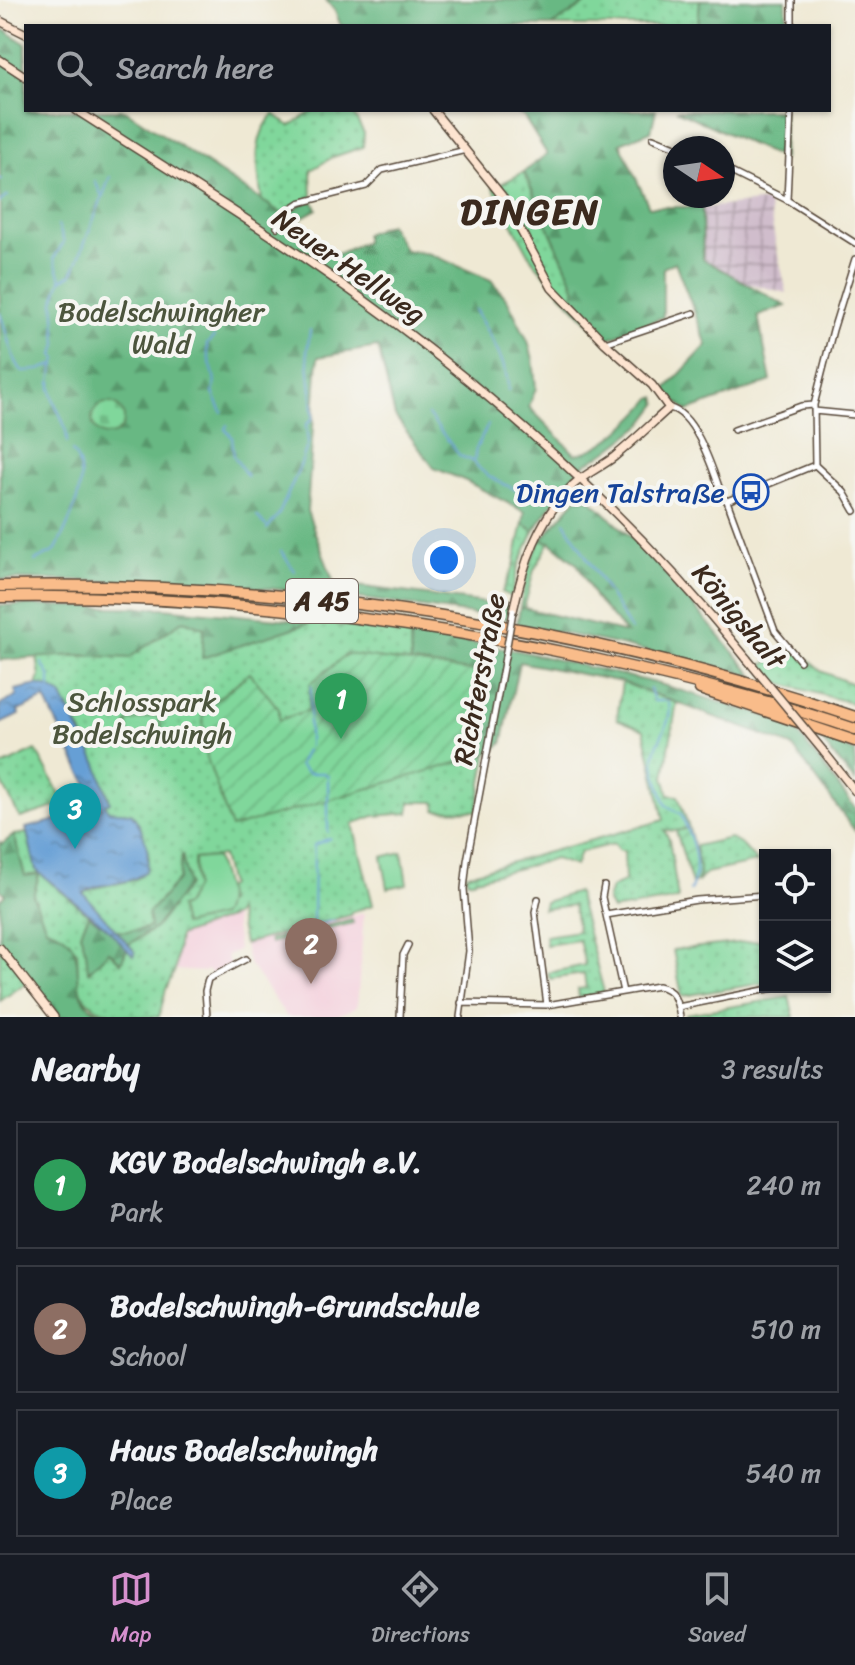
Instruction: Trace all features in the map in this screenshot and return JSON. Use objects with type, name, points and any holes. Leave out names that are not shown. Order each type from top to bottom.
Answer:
[{"type":"highway","name":"A 45","points":[[0,586],[175,589],[383,608],[562,638],[781,693],[855,717]]},
{"type":"highway","name":"A 45","points":[[0,597],[110,597],[285,608],[467,633],[721,688],[855,729]]},
{"type":"highway","points":[[637,668],[652,676],[855,741]]},
{"type":"highway","points":[[781,693],[855,710]]},
{"type":"highway","points":[[822,730],[855,747]]},
{"type":"main road","points":[[0,21],[24,33]]},
{"type":"main road","points":[[0,60],[24,76]]},
{"type":"main road","name":"Neuer Hellweg","points":[[79,112],[274,239],[410,335],[494,401],[581,478]]},
{"type":"main road","points":[[435,112],[502,196],[552,288],[605,343],[652,385],[669,408]]},
{"type":"main road","name":"Richterstraße","points":[[513,611],[520,579],[536,536],[563,496],[669,408]]},
{"type":"main road","name":"Königshalt","points":[[581,478],[695,596],[855,791]]},
{"type":"main road","points":[[0,948],[54,1017]]},
{"type":"street","points":[[792,0],[792,24]]},
{"type":"street","points":[[787,200],[791,112]]},
{"type":"street","points":[[653,138],[663,142]]},
{"type":"street","points":[[277,227],[290,209],[299,203],[366,186],[382,170],[467,150]]},
{"type":"street","points":[[735,174],[787,200],[855,243]]},
{"type":"street","points":[[855,259],[814,408],[815,465],[844,492],[855,511]]},
{"type":"street","points":[[605,343],[694,313]]},
{"type":"street","points":[[734,430],[801,406],[855,415]]},
{"type":"street","points":[[669,408],[683,415],[699,438],[723,498],[727,501],[775,631],[800,661]]},
{"type":"street","points":[[727,501],[815,465]]},
{"type":"street","name":"Richterstraße","points":[[460,1017],[469,951],[464,889],[467,861],[513,611]]},
{"type":"street","points":[[604,886],[602,897],[623,992]]},
{"type":"street","points":[[606,915],[689,901],[759,895]]},
{"type":"street","points":[[538,899],[535,912],[547,1005]]},
{"type":"street","points":[[400,1017],[403,955],[408,945]]},
{"type":"street","points":[[207,1017],[205,991],[208,979],[246,959]]},
{"type":"street","points":[[461,1003],[547,1005],[664,987],[674,995],[680,1017]]},
{"type":"street","points":[[678,1007],[759,991]]},
{"type":"shaded area","points":[[768,201],[787,293],[743,282],[702,259],[703,208],[735,208],[735,205]]},
{"type":"shaded area","points":[[364,913],[357,1007],[333,1017],[287,1017],[248,962],[244,944]]},
{"type":"shaded area","points":[[234,916],[238,950],[226,956],[230,965],[212,974],[207,970],[175,970],[179,936]]},
{"type":"green space","points":[[326,0],[592,0],[554,24],[340,24]]},
{"type":"green space","points":[[592,0],[700,0],[698,24],[554,24]]},
{"type":"green space","points":[[700,0],[786,0],[787,24],[698,24]]},
{"type":"green space","name":"Bodelschwingher Wald","points":[[0,27],[24,43],[24,112],[128,112],[287,217],[300,205],[313,200],[317,209],[299,219],[333,256],[365,242],[365,234],[389,224],[405,250],[430,254],[491,280],[507,299],[528,341],[536,388],[529,407],[575,454],[607,440],[653,397],[656,397],[658,404],[643,424],[585,464],[563,488],[534,531],[523,523],[525,512],[434,468],[395,416],[378,347],[318,357],[307,511],[334,583],[510,606],[507,619],[315,592],[193,583],[0,579]]},
{"type":"green space","points":[[311,112],[352,112],[364,133],[363,147],[333,157],[311,170],[312,197],[288,208],[283,214],[262,201],[258,155],[261,134],[274,114],[290,126]]},
{"type":"green space","points":[[515,112],[656,112],[651,131],[620,143],[649,207],[702,208],[703,259],[786,306],[758,316],[771,381],[687,411],[665,390],[707,345],[675,262],[663,268],[663,317],[605,340],[569,302],[576,289],[524,172],[547,154],[524,117]]},
{"type":"green space","points":[[680,112],[784,112],[783,159]]},
{"type":"green space","points":[[524,172],[576,289],[569,302],[532,260],[493,188]]},
{"type":"green space","points":[[108,403],[120,407],[124,419],[120,431],[108,435],[96,431],[92,419],[96,407]]},
{"type":"green space","points":[[577,498],[590,499],[648,553],[754,676],[517,624],[520,607],[626,633],[595,598],[578,565],[550,542],[541,540]]},
{"type":"green space","points":[[523,523],[534,531],[518,567],[511,597],[502,592],[514,566]]},
{"type":"green space","points":[[541,540],[550,542],[534,570],[524,608],[520,607],[529,566]]},
{"type":"green space","points":[[0,605],[163,608],[312,622],[202,658],[204,628],[184,620],[129,658],[78,655],[0,660]]},
{"type":"green space","name":"Schlosspark Bodelschwingh","points":[[184,620],[204,628],[203,657],[312,622],[410,633],[411,663],[347,654],[310,684],[310,710],[279,721],[219,700],[202,711],[487,754],[477,811],[436,810],[435,802],[410,802],[409,813],[374,816],[353,824],[373,905],[351,912],[351,915],[244,944],[237,911],[234,916],[179,936],[175,970],[159,1017],[125,1016],[102,1010],[85,999],[80,990],[77,951],[46,928],[33,896],[39,875],[25,876],[14,835],[27,833],[36,870],[89,915],[80,933],[86,951],[109,950],[121,962],[129,944],[155,928],[188,885],[182,858],[179,879],[165,896],[150,927],[129,933],[117,932],[85,898],[83,893],[90,889],[136,879],[149,858],[140,828],[108,812],[105,804],[110,801],[90,749],[61,695],[37,685],[40,677],[37,656],[89,656]],"holes":[[[222,856],[229,885],[224,889],[227,902],[185,905],[195,887],[194,859]]]},
{"type":"green space","points":[[410,633],[520,651],[656,683],[790,723],[855,808],[855,831],[792,746],[622,682],[519,662],[502,744],[474,758],[487,683],[477,672],[411,663]]},
{"type":"green space","points":[[796,649],[823,672],[855,685],[855,704],[776,682],[762,665]]},
{"type":"green space","points":[[347,654],[477,672],[487,683],[474,758],[231,828],[207,758],[202,711],[250,673],[279,709],[279,720],[309,710],[310,684]]},
{"type":"green space","points":[[622,682],[677,703],[664,777],[669,795],[678,796],[689,828],[664,830],[669,839],[678,899],[612,910],[607,900],[611,888],[625,881],[624,851],[619,851],[614,844],[580,852],[575,866],[555,859],[468,881],[465,875],[664,820],[644,730],[617,719]]},
{"type":"green space","points":[[158,715],[162,731],[130,738],[127,722]]},
{"type":"green space","points":[[818,736],[855,752],[855,782]]},
{"type":"green space","points":[[36,750],[65,804],[20,818],[0,779],[0,767]]},
{"type":"green space","points":[[689,828],[699,867],[698,881],[692,884],[676,831]]},
{"type":"green space","points":[[14,835],[25,876],[39,874],[33,896],[46,928],[61,934],[75,952],[82,997],[91,1008],[113,1017],[54,1017],[0,948],[0,900],[5,895],[0,889],[0,842],[2,844]]},
{"type":"green space","points":[[730,838],[743,846],[757,862],[706,873],[699,881],[695,846]]},
{"type":"green space","points":[[402,852],[407,884],[388,888],[382,857]]},
{"type":"green space","points":[[182,854],[188,885],[155,928],[129,944],[121,963],[109,951],[88,972],[80,933],[89,915],[118,931],[150,927],[148,913],[179,879]]},
{"type":"green space","points":[[216,857],[226,894],[221,916],[183,925],[179,907],[185,905],[195,887],[194,859]]},
{"type":"green space","points":[[577,892],[604,992],[579,998],[578,989],[586,988],[584,974],[550,979],[548,973],[585,965],[579,940],[546,945],[545,936],[578,931],[573,905],[543,909],[545,902]]},
{"type":"green space","points":[[352,920],[353,923],[270,943],[269,940]]},
{"type":"green space","points":[[759,941],[759,984],[682,996],[673,950]]},
{"type":"green space","points":[[0,948],[27,982],[0,1001]]},
{"type":"green space","points":[[789,997],[794,1017],[686,1017],[686,1014]]},
{"type":"water","points":[[37,685],[61,695],[97,764],[110,802],[105,804],[108,811],[131,813],[143,833],[148,856],[146,871],[131,880],[99,886],[83,893],[135,952],[133,956],[106,927],[36,870],[26,828],[102,808],[45,699],[18,711],[19,715],[0,724],[0,705],[17,696],[15,690]]},
{"type":"waterway","points":[[67,442],[51,385],[57,359],[54,355],[57,344],[54,301],[61,280],[72,274],[75,268],[110,177]]},
{"type":"waterway","points":[[95,181],[101,194]]},
{"type":"waterway","points":[[0,202],[7,196]]},
{"type":"waterway","points":[[58,225],[64,242],[54,258],[61,278]]},
{"type":"waterway","points":[[475,309],[501,359],[508,390]]},
{"type":"waterway","points":[[0,313],[11,350],[22,371],[53,365]]},
{"type":"waterway","points":[[267,529],[279,514],[308,443],[306,425],[313,418],[307,353],[310,330]]},
{"type":"waterway","points":[[214,337],[207,344],[207,351],[214,379],[213,393],[222,412]]},
{"type":"waterway","points":[[428,415],[460,456],[473,461]]},
{"type":"waterway","points":[[227,425],[225,429],[232,437],[234,456]]},
{"type":"waterway","points":[[488,425],[476,449],[474,462],[495,480],[540,500]]},
{"type":"waterway","points":[[35,561],[55,551],[77,501],[80,473],[72,451]]},
{"type":"waterway","points":[[235,458],[247,476]]},
{"type":"waterway","points":[[257,516],[266,526]]},
{"type":"waterway","points":[[565,522],[631,630]]},
{"type":"waterway","points":[[281,551],[295,571]]},
{"type":"waterway","points":[[42,663],[50,677],[50,688]]},
{"type":"waterway","points":[[310,717],[311,686]]},
{"type":"waterway","points":[[650,689],[654,701],[668,701],[670,709],[654,762],[666,805],[681,814],[692,842],[696,872],[690,891]]},
{"type":"waterway","points":[[309,720],[309,746]]},
{"type":"waterway","points":[[306,750],[299,765],[308,773],[328,776],[328,832]]},
{"type":"waterway","points":[[330,838],[314,845],[313,926],[334,920]]},
{"type":"place","name":"Dingen Talstraße","points":[[751,492]]},
{"type":"place","name":"KGV Bodelschwingh e.V.","points":[[341,739]]},
{"type":"place","name":"Haus Bodelschwingh","points":[[75,849]]},
{"type":"place","name":"Bodelschwingh-Grundschule","points":[[311,984]]},
{"type":"district","name":"DINGEN","points":[[530,212]]}]
